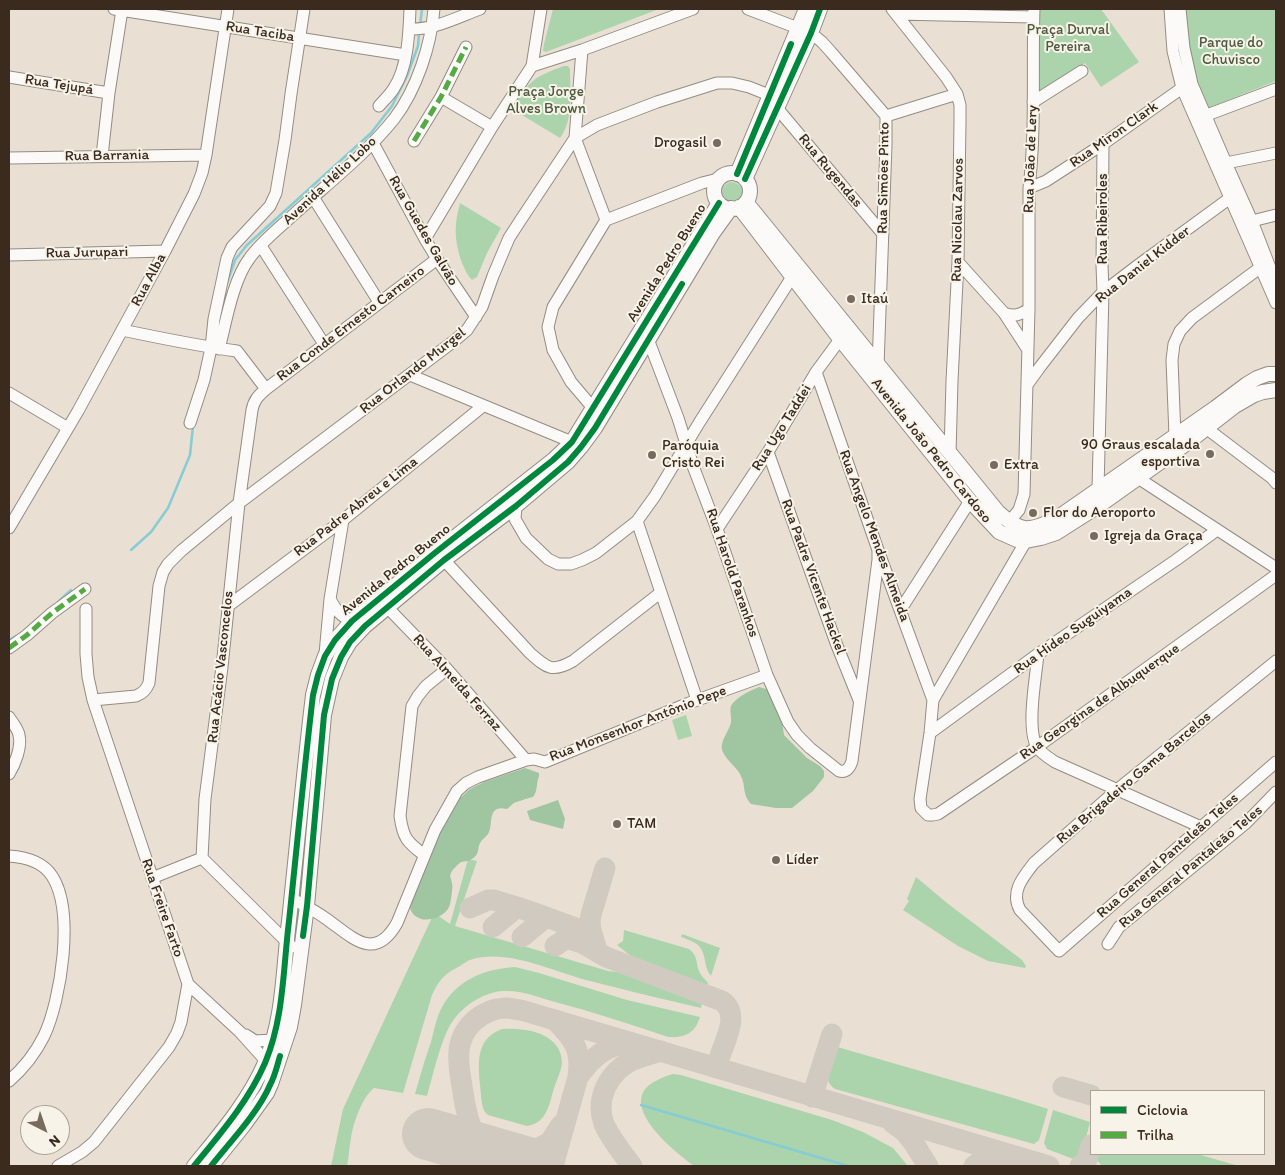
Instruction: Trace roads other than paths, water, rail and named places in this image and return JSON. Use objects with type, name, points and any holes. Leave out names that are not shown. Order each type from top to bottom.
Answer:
[{"type":"main road","points":[[741,176],[777,108],[804,31],[806,9]]},
{"type":"main road","points":[[741,176],[769,96],[804,31],[820,9]]},
{"type":"main road","points":[[727,174],[741,176],[749,185],[750,192],[733,205],[714,194],[711,184],[727,174]]},
{"type":"main road","name":"Avenida João Pedro Cardoso","points":[[733,205],[792,276],[844,334],[878,366],[998,512],[1019,528],[1043,525],[1057,518],[1215,408],[1246,384],[1268,374],[1276,374]]},
{"type":"main road","name":"Avenida João Pedro Cardoso","points":[[733,205],[844,334],[970,501],[999,532],[1016,540],[1026,541]]},
{"type":"main road","name":"Avenida Pedro Bueno","points":[[194,1166],[239,1109],[266,1061],[290,1027],[307,906],[324,715],[332,679],[341,657],[350,642],[365,626],[444,560],[516,506],[568,462],[594,428],[713,233],[733,205]]},
{"type":"main road","name":"Avenida Pedro Bueno","points":[[211,1166],[244,1125],[271,1084],[279,1041],[286,942],[313,695],[325,656],[335,640],[352,621],[564,451],[733,205]]},
{"type":"main road","points":[[1026,541],[1056,533],[1100,505],[1235,406],[1254,395],[1276,390]]},
{"type":"street","name":"Rua Taciba","points":[[118,9],[406,55]]},
{"type":"street","points":[[102,156],[118,9]]},
{"type":"street","name":"Rua Alba","points":[[10,522],[68,428],[194,194],[206,155],[228,9]]},
{"type":"street","points":[[190,423],[215,348],[214,319],[227,258],[232,247],[263,217],[274,200],[276,193],[304,9]]},
{"type":"street","name":"Avenida Hélio Lobo","points":[[215,348],[224,328],[232,297],[243,268],[250,257],[274,231],[373,143],[395,118],[414,86],[423,60],[420,28],[410,9]]},
{"type":"street","name":"Avenida Hélio Lobo","points":[[379,106],[395,88],[406,55],[420,28],[434,9]]},
{"type":"street","points":[[420,28],[480,9]]},
{"type":"street","points":[[425,239],[492,127],[532,66],[541,9]]},
{"type":"street","points":[[532,66],[582,50],[692,9]]},
{"type":"street","points":[[748,9],[804,31]]},
{"type":"street","points":[[1170,9],[1184,48],[1188,71],[1198,100],[1200,118],[1230,198],[1276,303]]},
{"type":"street","points":[[1180,9],[1173,51],[1182,88],[1226,164],[1252,221],[1276,283]]},
{"type":"street","points":[[894,12],[1034,13]]},
{"type":"street","name":"Rua Nicolau Zarvos","points":[[894,12],[946,77],[957,94],[960,105],[958,262],[950,453]]},
{"type":"street","name":"Rua João de Lery","points":[[1009,522],[1019,510],[1024,494],[1026,387],[1029,350],[1029,188],[1033,102],[1034,13]]},
{"type":"street","name":"Rua Simões Pinto","points":[[804,31],[822,42],[886,116],[878,366]]},
{"type":"street","points":[[414,141],[441,97],[466,47]]},
{"type":"street","points":[[582,50],[575,138],[606,220]]},
{"type":"street","points":[[1033,102],[1082,71]]},
{"type":"street","name":"Rua Tejupá","points":[[9,78],[109,93]]},
{"type":"street","name":"Rua Orlando Murgel","points":[[93,700],[136,696],[145,691],[149,683],[158,586],[168,564],[181,551],[239,503],[467,330],[482,307],[509,238],[575,138],[597,125],[657,102],[717,83],[732,83],[749,87],[769,96]]},
{"type":"street","name":"Rua Miron Clark","points":[[1029,188],[1046,181],[1103,144],[1182,88]]},
{"type":"street","points":[[1200,118],[1276,89]]},
{"type":"street","points":[[886,116],[957,94]]},
{"type":"street","points":[[441,97],[492,127]]},
{"type":"street","name":"Rua Rugendas","points":[[777,108],[883,234]]},
{"type":"street","name":"Rua Guedes Galvão","points":[[373,143],[425,239],[476,316]]},
{"type":"street","name":"Rua Ribeiroles","points":[[1098,489],[1103,292],[1103,144]]},
{"type":"street","points":[[1226,164],[1276,153]]},
{"type":"street","name":"Rua Barrania","points":[[9,158],[206,155]]},
{"type":"street","points":[[1031,170],[1040,180],[1046,181]]},
{"type":"street","points":[[593,408],[571,382],[553,350],[548,327],[553,307],[606,220],[711,184]]},
{"type":"street","points":[[313,197],[379,302]]},
{"type":"street","name":"Rua Daniel Kidder","points":[[1026,387],[1078,318],[1103,292],[1230,198]]},
{"type":"street","points":[[1252,221],[1276,215]]},
{"type":"street","points":[[263,217],[274,231]]},
{"type":"street","points":[[261,246],[324,344]]},
{"type":"street","name":"Rua Jurupari","points":[[9,255],[165,251]]},
{"type":"street","name":"Rua Conde Ernesto Carneiro","points":[[266,389],[437,258]]},
{"type":"street","points":[[958,262],[1004,313],[1040,366]]},
{"type":"street","points":[[1102,265],[1111,274],[1116,275],[1137,266]]},
{"type":"street","points":[[1175,436],[1172,360],[1174,344],[1180,331],[1192,318],[1261,267]]},
{"type":"street","points":[[516,506],[515,519],[526,538],[548,559],[558,564],[571,564],[596,553],[637,522],[792,276]]},
{"type":"street","points":[[1004,313],[1019,315],[1029,309]]},
{"type":"street","points":[[1078,318],[1090,318],[1102,325]]},
{"type":"street","points":[[224,328],[237,351],[266,389]]},
{"type":"street","points":[[122,330],[237,351]]},
{"type":"street","name":"Rua Ugo Taddei","points":[[717,529],[768,452],[816,372],[844,334]]},
{"type":"street","name":"Rua Harold Paranhos","points":[[648,339],[678,418],[767,675],[788,722],[797,735],[810,748],[839,771],[845,771],[852,761],[860,702]]},
{"type":"street","name":"Rua Angelo Mendes Almeida","points":[[816,372],[878,550],[934,700]]},
{"type":"street","points":[[410,375],[572,442]]},
{"type":"street","name":"Rua Acácio Vasconcelos","points":[[202,858],[205,799],[222,667],[239,503],[252,410],[257,397],[266,389]]},
{"type":"street","points":[[9,393],[68,428]]},
{"type":"street","points":[[9,404],[27,404]]},
{"type":"street","name":"Rua Padre Abreu e Lima","points":[[228,606],[343,520],[483,406]]},
{"type":"street","points":[[678,418],[684,422],[699,423]]},
{"type":"street","points":[[927,425],[941,428],[950,421]]},
{"type":"street","points":[[1206,428],[1276,483]]},
{"type":"street","name":"Rua Padre Vicente Hackel","points":[[768,452],[836,643],[860,702]]},
{"type":"street","points":[[673,466],[683,463],[694,466]]},
{"type":"street","points":[[1138,478],[1276,568]]},
{"type":"street","points":[[900,609],[970,501]]},
{"type":"street","points":[[325,656],[330,599],[343,520]]},
{"type":"street","points":[[637,522],[697,700]]},
{"type":"street","name":"Rua Hideo Suguiyama","points":[[930,733],[1038,654],[1176,560],[1216,530]]},
{"type":"street","points":[[930,733],[934,700],[1026,541]]},
{"type":"street","points":[[860,702],[878,550]]},
{"type":"street","points":[[444,560],[530,653],[542,663],[552,668],[562,667],[573,661],[660,593]]},
{"type":"street","name":"Rua Georgina de Albuquerque","points":[[930,733],[920,799],[922,808],[928,815],[933,815],[938,814],[1037,747],[1276,576]]},
{"type":"street","points":[[874,582],[881,578],[889,578]]},
{"type":"street","points":[[9,648],[28,636],[52,613],[85,588]]},
{"type":"street","points":[[872,604],[876,598],[884,594],[896,596]]},
{"type":"street","points":[[330,599],[336,611],[352,621]]},
{"type":"street","name":"Rua Almeida Ferraz","points":[[387,608],[447,669],[526,760]]},
{"type":"street","name":"Rua Freire Farto","points":[[58,1166],[82,1152],[94,1142],[169,1047],[181,1022],[188,984],[93,700],[86,654],[86,609]]},
{"type":"street","points":[[1038,654],[1032,720],[1033,734],[1037,747],[1044,755],[1055,762],[1201,827]]},
{"type":"street","name":"Rua Brigadeiro Gama Barcelos","points":[[1059,950],[1020,910],[1017,904],[1016,897],[1024,875],[1034,862],[1118,789],[1276,661]]},
{"type":"street","points":[[424,855],[406,839],[402,830],[400,816],[412,706],[426,686],[447,669]]},
{"type":"street","name":"Rua Monsenhor Antônio Pepe","points":[[291,898],[327,919],[358,942],[367,944],[377,943],[391,933],[397,923],[435,830],[457,791],[466,783],[526,760],[534,758],[545,762],[697,700],[767,675]]},
{"type":"street","points":[[9,717],[19,733],[19,742],[13,751],[14,763],[9,774]]},
{"type":"street","name":"Rua General Panteleão Teles","points":[[1059,950],[1276,762]]},
{"type":"street","name":"Rua General Pantaleão Teles","points":[[1108,944],[1119,927],[1246,823],[1276,792]]},
{"type":"street","points":[[9,856],[18,856],[32,860],[43,866],[51,875],[62,900],[65,922],[61,976],[53,1010],[34,1055],[22,1070],[9,1081]]},
{"type":"street","points":[[152,878],[202,858],[300,955]]},
{"type":"street","points":[[1134,885],[1148,902]]},
{"type":"street","points":[[267,923],[276,927],[288,923]]},
{"type":"street","points":[[188,984],[240,1032],[266,1061]]},
{"type":"street","points":[[240,1032],[255,1041],[279,1041]]},
{"type":"waterway","points":[[420,26],[422,9]]},
{"type":"waterway","points":[[227,283],[235,260],[247,245],[371,133],[392,106],[407,76],[418,46],[419,32]]},
{"type":"waterway","points":[[131,550],[151,532],[168,508],[190,455],[193,426]]},
{"type":"waterway","points":[[59,601],[71,590]]},
{"type":"waterway","points":[[9,640],[16,636]]},
{"type":"waterway","points":[[641,1105],[848,1166]]},
{"type":"place","name":"Drogasil","points":[[717,143]]},
{"type":"place","name":"Itaú","points":[[851,299]]},
{"type":"place","name":"90 Graus escalada esportiva","points":[[1210,454]]},
{"type":"place","name":"Paróquia Cristo Rei","points":[[652,455]]},
{"type":"place","name":"Extra","points":[[994,465]]},
{"type":"place","name":"Flor do Aeroporto","points":[[1033,513]]},
{"type":"place","name":"Igreja da Graça","points":[[1094,536]]},
{"type":"place","name":"TAM","points":[[617,824]]},
{"type":"place","name":"Líder","points":[[776,860]]},
{"type":"park label","name":"Praça Durval Pereira","points":[[1068,38]]},
{"type":"park label","name":"Parque do Chuvisco","points":[[1231,52]]},
{"type":"park label","name":"Praça Jorge Alves Brown","points":[[546,100]]}]
